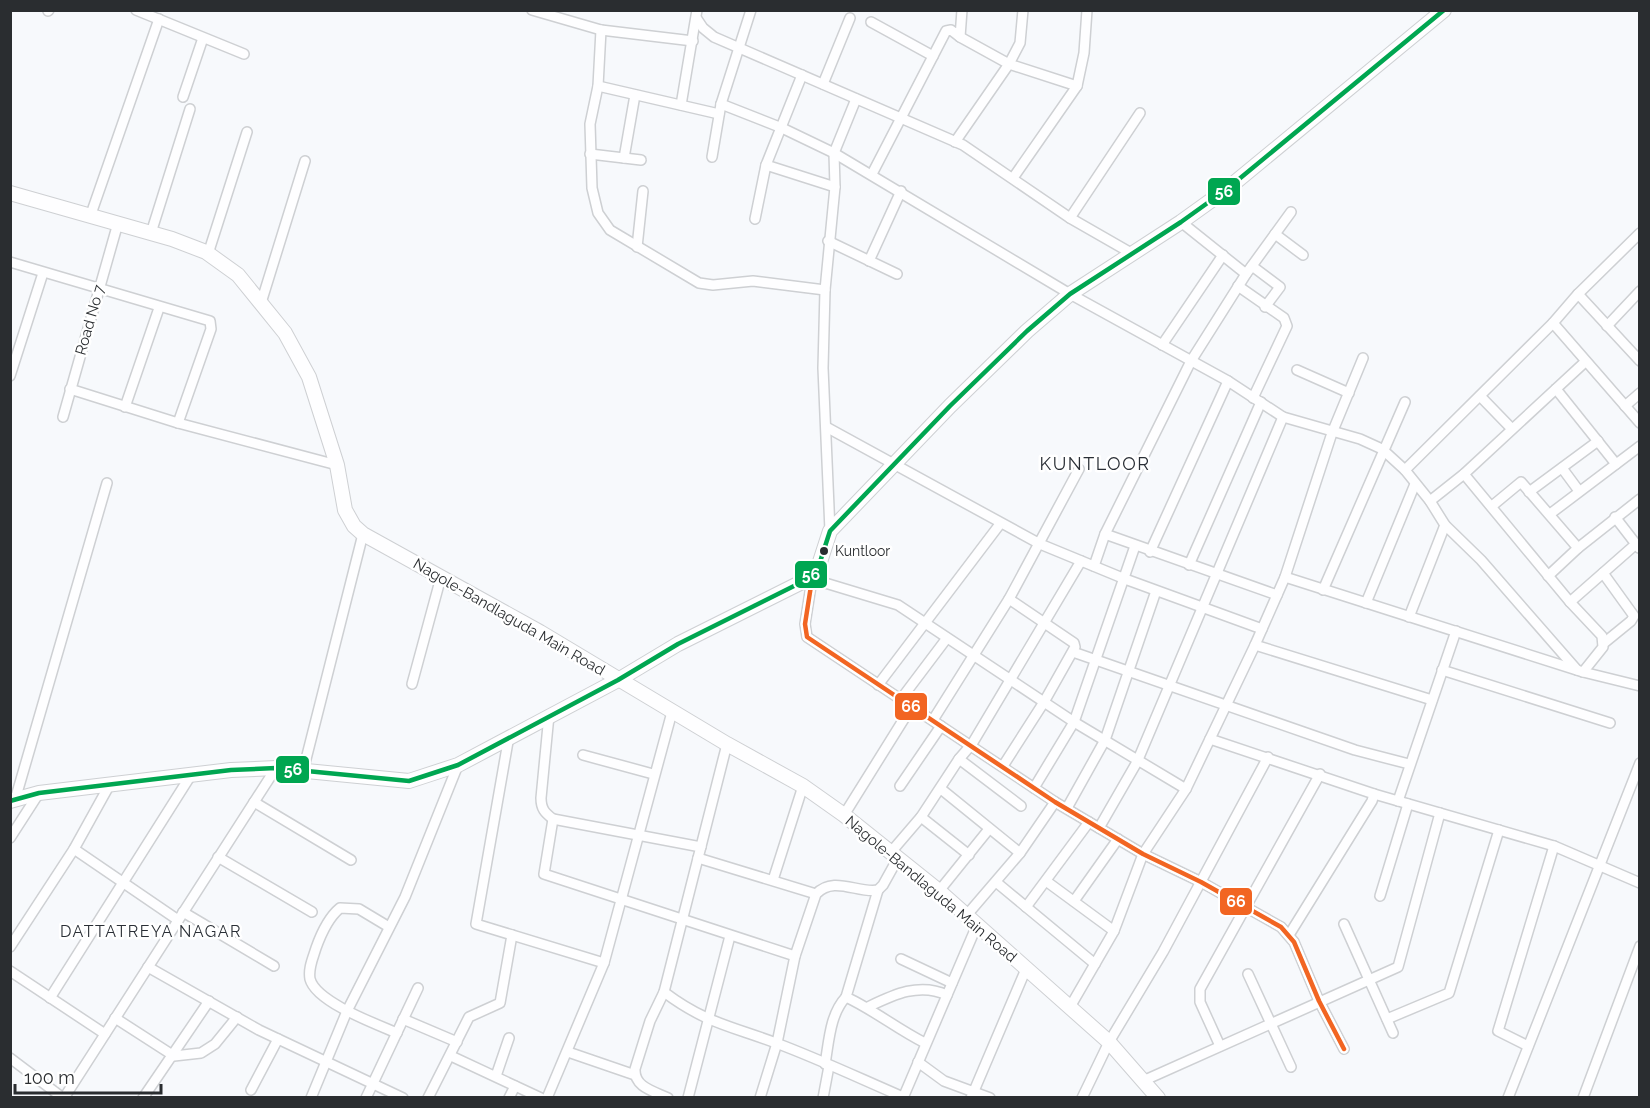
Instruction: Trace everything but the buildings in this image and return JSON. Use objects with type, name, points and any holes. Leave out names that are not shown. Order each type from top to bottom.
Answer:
[{"type":"street","points":[[136,10],[244,54]]},
{"type":"street","points":[[532,10],[560,20],[601,30],[693,41]]},
{"type":"street","points":[[560,20],[564,10]]},
{"type":"street","points":[[712,157],[720,109],[751,10]]},
{"type":"street","points":[[960,37],[962,10]]},
{"type":"street","points":[[955,142],[1009,64],[1020,43],[1023,10]]},
{"type":"street","points":[[1013,178],[1077,86],[1084,52],[1087,10]]},
{"type":"street","points":[[830,531],[894,463],[1027,331],[1070,294],[1131,252],[1181,222],[1227,189],[1444,10]]},
{"type":"street","points":[[697,15],[703,28],[714,37],[955,142],[1013,178],[1070,218],[1131,252]]},
{"type":"street","points":[[681,105],[697,15]]},
{"type":"street","points":[[823,84],[850,18]]},
{"type":"street","points":[[92,214],[159,19]]},
{"type":"street","points":[[871,22],[933,56]]},
{"type":"street","points":[[601,30],[598,86],[590,124],[590,154],[592,188],[601,220],[610,231],[699,282],[713,285],[753,281],[825,290]]},
{"type":"street","points":[[872,174],[946,31],[951,30],[1009,64],[1077,86]]},
{"type":"street","points":[[183,97],[203,38]]},
{"type":"street","points":[[755,219],[766,165],[802,75]]},
{"type":"street","points":[[598,86],[681,105],[720,109],[782,128],[872,174],[1070,294],[1228,381],[1283,417],[1332,433],[1360,439],[1382,449],[1405,470],[1431,501],[1445,525],[1481,560],[1580,671]]},
{"type":"street","points":[[624,158],[635,95]]},
{"type":"street","points":[[856,99],[834,153],[835,187],[828,241],[823,368],[828,428],[830,531],[825,551],[812,576],[805,624],[807,637],[972,744],[1055,802],[1143,854],[1201,882],[1245,907],[1289,935],[1344,1049]]},
{"type":"street","points":[[151,233],[190,109]]},
{"type":"street","points":[[1070,218],[1140,113]]},
{"type":"street","points":[[208,254],[246,132]]},
{"type":"street","points":[[590,154],[641,160]]},
{"type":"street","points":[[261,303],[305,161]]},
{"type":"street","points":[[766,165],[835,187]]},
{"type":"street","points":[[637,247],[643,191]]},
{"type":"street","points":[[869,261],[901,191]]},
{"type":"street","name":"Nagole-Bandlaguda Main Road","points":[[10,193],[92,214],[151,233],[208,254],[238,275],[285,333],[309,377],[337,465],[345,510],[354,526],[363,534],[803,786],[939,891],[1109,1042],[1145,1080],[1157,1097]]},
{"type":"street","points":[[1094,566],[1105,534],[1191,361],[1238,286],[1291,212]]},
{"type":"street","points":[[1181,222],[1223,255],[1280,287],[1265,307]]},
{"type":"street","name":"Road No 7","points":[[63,417],[118,223]]},
{"type":"street","points":[[1405,470],[1553,324],[1578,294],[1640,233]]},
{"type":"street","points":[[1275,234],[1303,255]]},
{"type":"street","points":[[828,241],[897,274]]},
{"type":"street","points":[[1162,345],[1223,255]]},
{"type":"street","points":[[10,262],[159,308],[208,320],[211,325],[178,423]]},
{"type":"street","points":[[10,376],[43,273]]},
{"type":"street","points":[[1189,566],[1287,326],[1284,318],[1265,307],[1238,286]]},
{"type":"street","points":[[1607,326],[1640,291]]},
{"type":"street","points":[[1578,294],[1638,356]]},
{"type":"street","points":[[125,408],[159,308]]},
{"type":"street","points":[[1553,324],[1640,423]]},
{"type":"street","points":[[1070,1007],[1114,931],[1143,854],[1186,789],[1255,645],[1285,577],[1332,433],[1363,358]]},
{"type":"street","points":[[1431,501],[1464,474],[1584,362]]},
{"type":"street","points":[[1297,370],[1349,393]]},
{"type":"street","points":[[1150,552],[1228,381]]},
{"type":"street","points":[[70,389],[125,408],[337,465]]},
{"type":"street","points":[[1556,389],[1616,464]]},
{"type":"street","points":[[1625,406],[1640,393]]},
{"type":"street","points":[[1480,396],[1512,429]]},
{"type":"street","points":[[1323,590],[1382,449],[1405,402]]},
{"type":"street","points":[[1099,828],[1137,762],[1283,417]]},
{"type":"street","points":[[828,428],[1040,544],[1156,591],[1262,628]]},
{"type":"street","points":[[1529,492],[1598,441]]},
{"type":"street","points":[[1550,514],[1640,446]]},
{"type":"street","points":[[1562,468],[1579,491]]},
{"type":"street","points":[[900,786],[1040,544],[1079,469]]},
{"type":"street","points":[[1464,474],[1570,602],[1602,636],[1604,643]]},
{"type":"street","points":[[1492,506],[1518,482],[1523,483],[1578,548]]},
{"type":"street","points":[[13,801],[107,483]]},
{"type":"street","points":[[1366,603],[1415,484]]},
{"type":"street","points":[[1548,576],[1615,517],[1640,499]]},
{"type":"street","points":[[1570,602],[1638,546],[1615,517]]},
{"type":"street","points":[[878,685],[1000,524]]},
{"type":"street","points":[[1409,617],[1445,525]]},
{"type":"street","points":[[303,771],[363,534]]},
{"type":"street","points":[[1105,534],[1189,566],[1277,595]]},
{"type":"street","points":[[1034,788],[1074,722],[1135,546]]},
{"type":"street","points":[[823,1098],[832,1023],[839,1004],[846,997],[878,890],[883,885],[894,855],[941,789],[959,759],[972,744],[1081,561]]},
{"type":"street","points":[[1580,671],[1604,643],[1634,616],[1603,573]]},
{"type":"street","points":[[13,801],[39,794],[110,784],[276,768],[409,781],[428,777],[458,765],[618,680],[678,644],[812,576],[898,605],[1074,722],[1137,762],[1186,789]]},
{"type":"street","points":[[412,684],[441,577]]},
{"type":"street","points":[[1285,577],[1580,671],[1640,686]]},
{"type":"street","points":[[1067,808],[1105,740],[1156,591]]},
{"type":"street","points":[[1003,766],[1074,652],[1074,643],[1046,622],[1008,599]]},
{"type":"street","points":[[1398,801],[1456,631]]},
{"type":"street","points":[[901,699],[946,638]]},
{"type":"street","points":[[1255,645],[1431,700]]},
{"type":"street","points":[[1074,652],[1355,750],[1409,764]]},
{"type":"street","points":[[1442,670],[1610,723]]},
{"type":"street","points":[[843,815],[912,706]]},
{"type":"street","points":[[546,1098],[568,1052],[604,963],[653,774],[672,712]]},
{"type":"street","points":[[549,715],[541,807],[553,819],[701,846]]},
{"type":"street","points":[[509,736],[476,924],[604,963]]},
{"type":"street","points":[[1210,739],[1374,794],[1554,846],[1640,883]]},
{"type":"street","points":[[634,1076],[650,1021],[664,992],[727,744]]},
{"type":"street","points":[[583,755],[653,774]]},
{"type":"street","points":[[1082,1098],[1109,1042],[1163,952],[1268,757]]},
{"type":"street","points":[[959,759],[1021,806]]},
{"type":"street","points":[[1508,1098],[1640,763]]},
{"type":"street","points":[[311,1098],[328,1062],[347,1011],[405,897],[458,765]]},
{"type":"street","points":[[10,1058],[64,1098],[276,768]]},
{"type":"street","points":[[1220,1046],[1199,994],[1320,774]]},
{"type":"street","points":[[50,998],[191,775]]},
{"type":"street","points":[[10,947],[74,849],[110,784]]},
{"type":"street","points":[[773,880],[803,786]]},
{"type":"street","points":[[941,789],[1020,853]]},
{"type":"street","points":[[10,838],[39,794]]},
{"type":"street","points":[[1289,935],[1372,801],[1374,794]]},
{"type":"street","points":[[254,802],[351,860]]},
{"type":"street","points":[[966,916],[1020,853],[1055,802]]},
{"type":"street","points":[[1380,896],[1408,804]]},
{"type":"street","points":[[1145,1080],[1319,1001],[1398,968],[1440,813]]},
{"type":"street","points":[[921,817],[969,855]]},
{"type":"street","points":[[553,819],[544,874],[682,921],[795,956]]},
{"type":"street","points":[[1026,907],[1089,822]]},
{"type":"street","points":[[939,891],[989,829]]},
{"type":"street","points":[[1387,1018],[1449,993],[1499,830]]},
{"type":"street","points":[[1074,901],[1118,839]]},
{"type":"street","points":[[1528,1046],[1498,1031],[1554,846]]},
{"type":"street","points":[[74,849],[123,884],[274,966]]},
{"type":"street","points":[[218,857],[312,912]]},
{"type":"street","points":[[698,858],[816,894]]},
{"type":"street","points":[[1046,881],[1114,931]]},
{"type":"street","points":[[996,882],[1095,964]]},
{"type":"street","points":[[760,1098],[777,1043],[795,956],[816,894],[824,888],[844,885],[878,890]]},
{"type":"street","points":[[389,927],[359,909],[340,908],[332,914],[317,944],[309,969],[314,987],[347,1011],[396,1033]]},
{"type":"street","points":[[1344,924],[1394,1033]]},
{"type":"street","points":[[664,992],[707,1020],[777,1043],[903,1097],[977,926]]},
{"type":"street","points":[[428,1098],[470,1017],[500,1003],[512,935]]},
{"type":"street","points":[[688,1098],[730,936]]},
{"type":"street","points":[[1583,1098],[1640,946]]},
{"type":"street","points":[[901,959],[952,983]]},
{"type":"street","points":[[148,966],[278,1039],[403,1098]]},
{"type":"street","points":[[973,1094],[1026,969]]},
{"type":"street","points":[[10,971],[105,1034]]},
{"type":"street","points":[[1248,974],[1291,1067]]},
{"type":"street","points":[[366,1098],[418,988]]},
{"type":"street","points":[[868,1007],[901,992],[937,990],[947,994]]},
{"type":"street","points":[[846,997],[868,1007],[899,1030],[925,1043]]},
{"type":"street","points":[[143,1098],[174,1056],[209,1001]]},
{"type":"street","points":[[115,1018],[174,1056],[201,1053],[215,1044],[237,1017]]},
{"type":"street","points":[[403,1019],[458,1042]]},
{"type":"street","points":[[496,1076],[509,1038]]},
{"type":"street","points":[[251,1090],[278,1039]]},
{"type":"street","points":[[568,1052],[634,1076],[646,1093],[668,1098]]},
{"type":"street","points":[[451,1056],[541,1098]]},
{"type":"street","points":[[918,1062],[944,1081],[973,1094],[990,1098]]},
{"type":"street","points":[[509,1098],[515,1086]]},
{"type":"transit line","name":"56","points":[[10,801],[39,793],[231,770],[276,768],[409,781],[458,765],[618,680],[678,644],[806,580],[819,565],[830,531],[950,406],[1027,331],[1070,294],[1181,222],[1227,189],[1444,10]]},
{"type":"transit line","name":"66","points":[[813,573],[805,624],[807,637],[1055,802],[1143,854],[1201,882],[1281,927],[1294,942],[1319,1001],[1344,1049]]},
{"type":"place","name":"Kuntloor","points":[[824,551]]},
{"type":"district","name":"KUNTLOOR","points":[[1095,463]]},
{"type":"district","name":"DATTATREYA NAGAR","points":[[151,931]]}]
